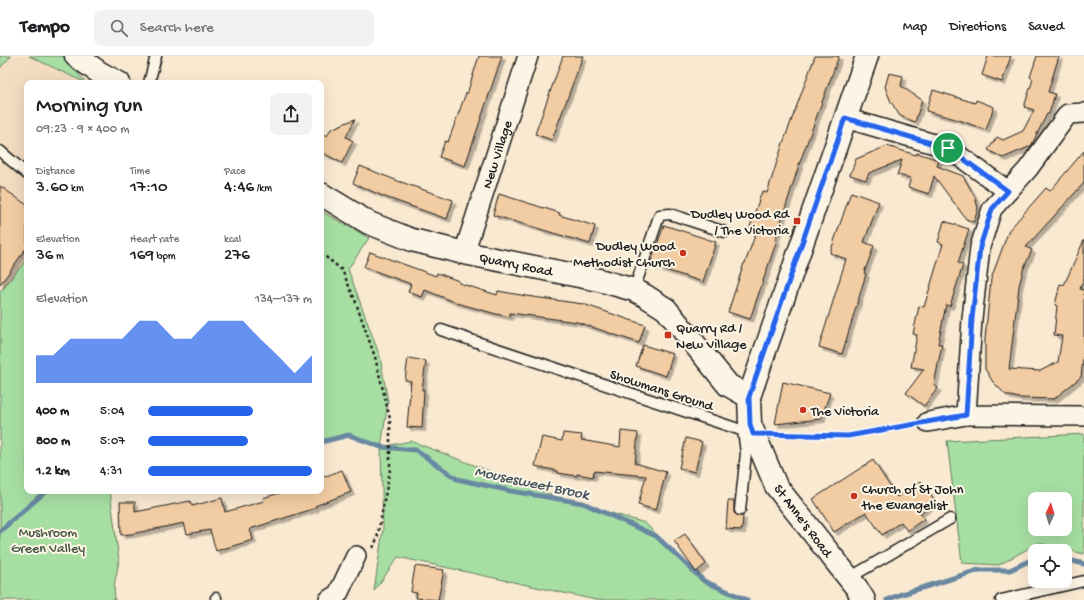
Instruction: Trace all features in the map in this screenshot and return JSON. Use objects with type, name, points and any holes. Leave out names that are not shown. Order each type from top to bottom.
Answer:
[{"type":"street","points":[[76,56],[114,80]]},
{"type":"street","name":"New Village","points":[[464,253],[528,56]]},
{"type":"street","points":[[749,397],[867,56]]},
{"type":"street","points":[[966,415],[972,319],[980,247],[992,209],[1028,169],[1068,114],[1084,113]]},
{"type":"street","points":[[845,118],[948,148],[1008,191]]},
{"type":"street","name":"Quarry Road","points":[[324,196],[369,223],[412,240],[464,253],[599,280],[634,290],[666,309],[728,385],[749,397]]},
{"type":"street","name":"St Anne's Road","points":[[749,397],[750,424],[748,432],[776,486],[856,588]]},
{"type":"street","points":[[928,422],[966,415],[1084,416]]},
{"type":"street","points":[[329,600],[338,594],[363,555]]},
{"type":"lane","points":[[150,80],[156,56]]},
{"type":"lane","points":[[0,152],[24,172]]},
{"type":"lane","points":[[634,290],[660,215],[670,214],[725,232]]},
{"type":"lane","name":"Showmans Ground","points":[[441,330],[748,432]]},
{"type":"lane","points":[[740,510],[748,432]]},
{"type":"lane","points":[[856,588],[950,519]]},
{"type":"lane","points":[[1001,600],[1084,581]]},
{"type":"path","points":[[324,255],[342,270],[375,357],[390,419],[390,470],[377,539],[363,555]]},
{"type":"path","points":[[748,432],[848,436],[928,422]]},
{"type":"shaded area","points":[[11,56],[29,56],[80,80],[24,80],[24,263],[0,292],[0,68]]},
{"type":"green space","points":[[0,56],[11,56],[0,68]]},
{"type":"green space","points":[[29,56],[63,56],[83,80],[80,80]]},
{"type":"green space","points":[[324,213],[369,238],[348,269],[380,357],[388,402],[381,447],[349,435],[324,441]]},
{"type":"green space","name":"Mushroom Green Valley","points":[[24,263],[24,494],[110,494],[119,561],[114,586],[115,600],[0,600],[0,292]]},
{"type":"green space","points":[[1084,434],[1084,554],[1072,551],[1072,544],[1038,543],[1028,544],[1028,549],[999,565],[962,563],[947,441]]},
{"type":"green space","points":[[411,441],[557,497],[645,523],[704,581],[747,600],[596,600],[398,557],[374,591],[383,529],[381,447]]},
{"type":"building","points":[[479,56],[502,56],[465,166],[439,157],[445,141],[448,142],[466,93],[467,94]]},
{"type":"building","points":[[563,56],[583,56],[552,140],[535,134]]},
{"type":"building","points":[[815,56],[839,56],[800,162],[775,240],[777,240],[750,319],[728,312],[744,263],[757,230],[750,227],[762,191],[767,193],[782,146]]},
{"type":"building","points":[[988,56],[1011,56],[1002,82],[982,75]]},
{"type":"building","points":[[1037,56],[1059,56],[1048,92],[1055,94],[1049,114],[1047,114],[1031,146],[1003,158],[988,150],[997,137],[1003,140],[1023,131],[1034,110],[1024,107],[1033,79],[1030,77]]},
{"type":"building","points":[[889,73],[903,76],[901,86],[922,100],[915,122],[900,116],[891,102],[885,87]]},
{"type":"building","points":[[933,90],[975,103],[976,100],[994,107],[986,130],[959,120],[926,111]]},
{"type":"building","points":[[355,119],[346,137],[353,141],[342,163],[324,154],[324,134],[327,136],[331,129]]},
{"type":"building","points":[[887,146],[939,160],[937,166],[963,176],[975,197],[978,208],[974,222],[966,219],[934,176],[929,194],[908,187],[911,178],[897,175],[902,160],[869,173],[866,180],[850,175],[856,159]]},
{"type":"building","points":[[1084,151],[1084,183],[1026,247],[1032,250],[1023,270],[1019,286],[1009,369],[1040,371],[1058,362],[1062,336],[1054,335],[1057,306],[1055,305],[1060,284],[1064,285],[1084,240],[1084,278],[1080,289],[1084,290],[1084,351],[1081,377],[1054,399],[1019,398],[1006,395],[993,382],[985,369],[985,339],[991,279],[1009,230],[1046,188],[1050,191]]},
{"type":"building","points":[[360,166],[453,200],[447,219],[385,197],[353,183]]},
{"type":"building","points":[[0,186],[24,203],[24,251],[0,285]]},
{"type":"building","points":[[851,192],[879,202],[864,242],[874,246],[864,273],[866,274],[842,354],[819,347],[846,259],[830,253]]},
{"type":"building","points":[[499,194],[560,213],[559,215],[595,226],[590,244],[493,215]]},
{"type":"building","points":[[944,221],[969,229],[958,263],[963,265],[950,306],[946,305],[938,344],[942,344],[934,385],[938,388],[924,406],[906,393],[924,369],[911,367],[917,335],[913,334],[919,306],[924,307],[943,244],[938,242]]},
{"type":"building","name":"Dudley Wood Methodist Church","points":[[664,225],[716,242],[703,282],[650,265]]},
{"type":"building","points":[[370,252],[436,276],[437,273],[459,281],[459,283],[497,295],[498,291],[583,304],[645,325],[639,343],[577,322],[510,313],[510,317],[457,303],[425,290],[422,297],[408,292],[411,284],[364,267]]},
{"type":"building","points":[[643,345],[673,354],[666,376],[636,366]]},
{"type":"building","points":[[408,358],[426,361],[422,390],[424,390],[422,428],[407,427],[411,381],[405,380]]},
{"type":"building","points":[[783,382],[830,393],[821,419],[775,424]]},
{"type":"building","points":[[621,431],[638,433],[635,463],[666,472],[656,510],[638,505],[646,476],[594,471],[593,477],[577,474],[577,476],[558,473],[558,471],[535,466],[542,437],[562,441],[563,433],[582,435],[581,440],[620,447]]},
{"type":"building","points":[[686,438],[702,442],[695,472],[679,468]]},
{"type":"building","name":"Church of St John the Evangelist","points":[[873,460],[897,497],[921,481],[935,502],[920,513],[924,519],[907,531],[901,522],[882,535],[866,512],[834,532],[813,499]]},
{"type":"building","points":[[342,470],[351,492],[315,506],[316,508],[250,529],[253,540],[216,551],[210,530],[187,534],[184,523],[121,535],[120,502],[135,502],[135,512],[190,501],[192,506],[222,498],[225,512],[264,501],[263,498],[276,494],[324,494],[324,477]]},
{"type":"building","points":[[728,501],[734,501],[734,513],[739,516],[743,516],[742,530],[726,529]]},
{"type":"building","points":[[685,534],[706,564],[696,572],[674,541]]},
{"type":"building","points":[[415,566],[444,570],[438,600],[416,598],[417,593],[411,592]]},
{"type":"waterway","name":"Mousesweet Brook","points":[[324,441],[349,435],[381,447],[416,450],[457,479],[511,491],[583,503],[656,536],[704,581],[747,600]]},
{"type":"waterway","name":"Mousesweet Brook","points":[[0,531],[43,494]]},
{"type":"waterway","name":"Mousesweet Brook","points":[[887,600],[979,570],[1010,570],[1028,561]]},
{"type":"waterway","name":"Mousesweet Brook","points":[[1072,561],[1084,564]]},
{"type":"place","name":"Dudley Wood Rd / The Victoria","points":[[797,221]]},
{"type":"place","name":"Dudley Wood Methodist Church","points":[[683,253]]},
{"type":"place","name":"Quarry Rd / New Village","points":[[668,335]]},
{"type":"place","name":"The Victoria","points":[[803,410]]},
{"type":"place","name":"Church of St John the Evangelist","points":[[854,496]]},
{"type":"route","points":[[845,118],[948,148],[1008,191],[992,209],[980,247],[972,319],[966,415],[848,436],[753,434],[750,424],[749,397],[757,370],[781,306],[845,118]]}]
